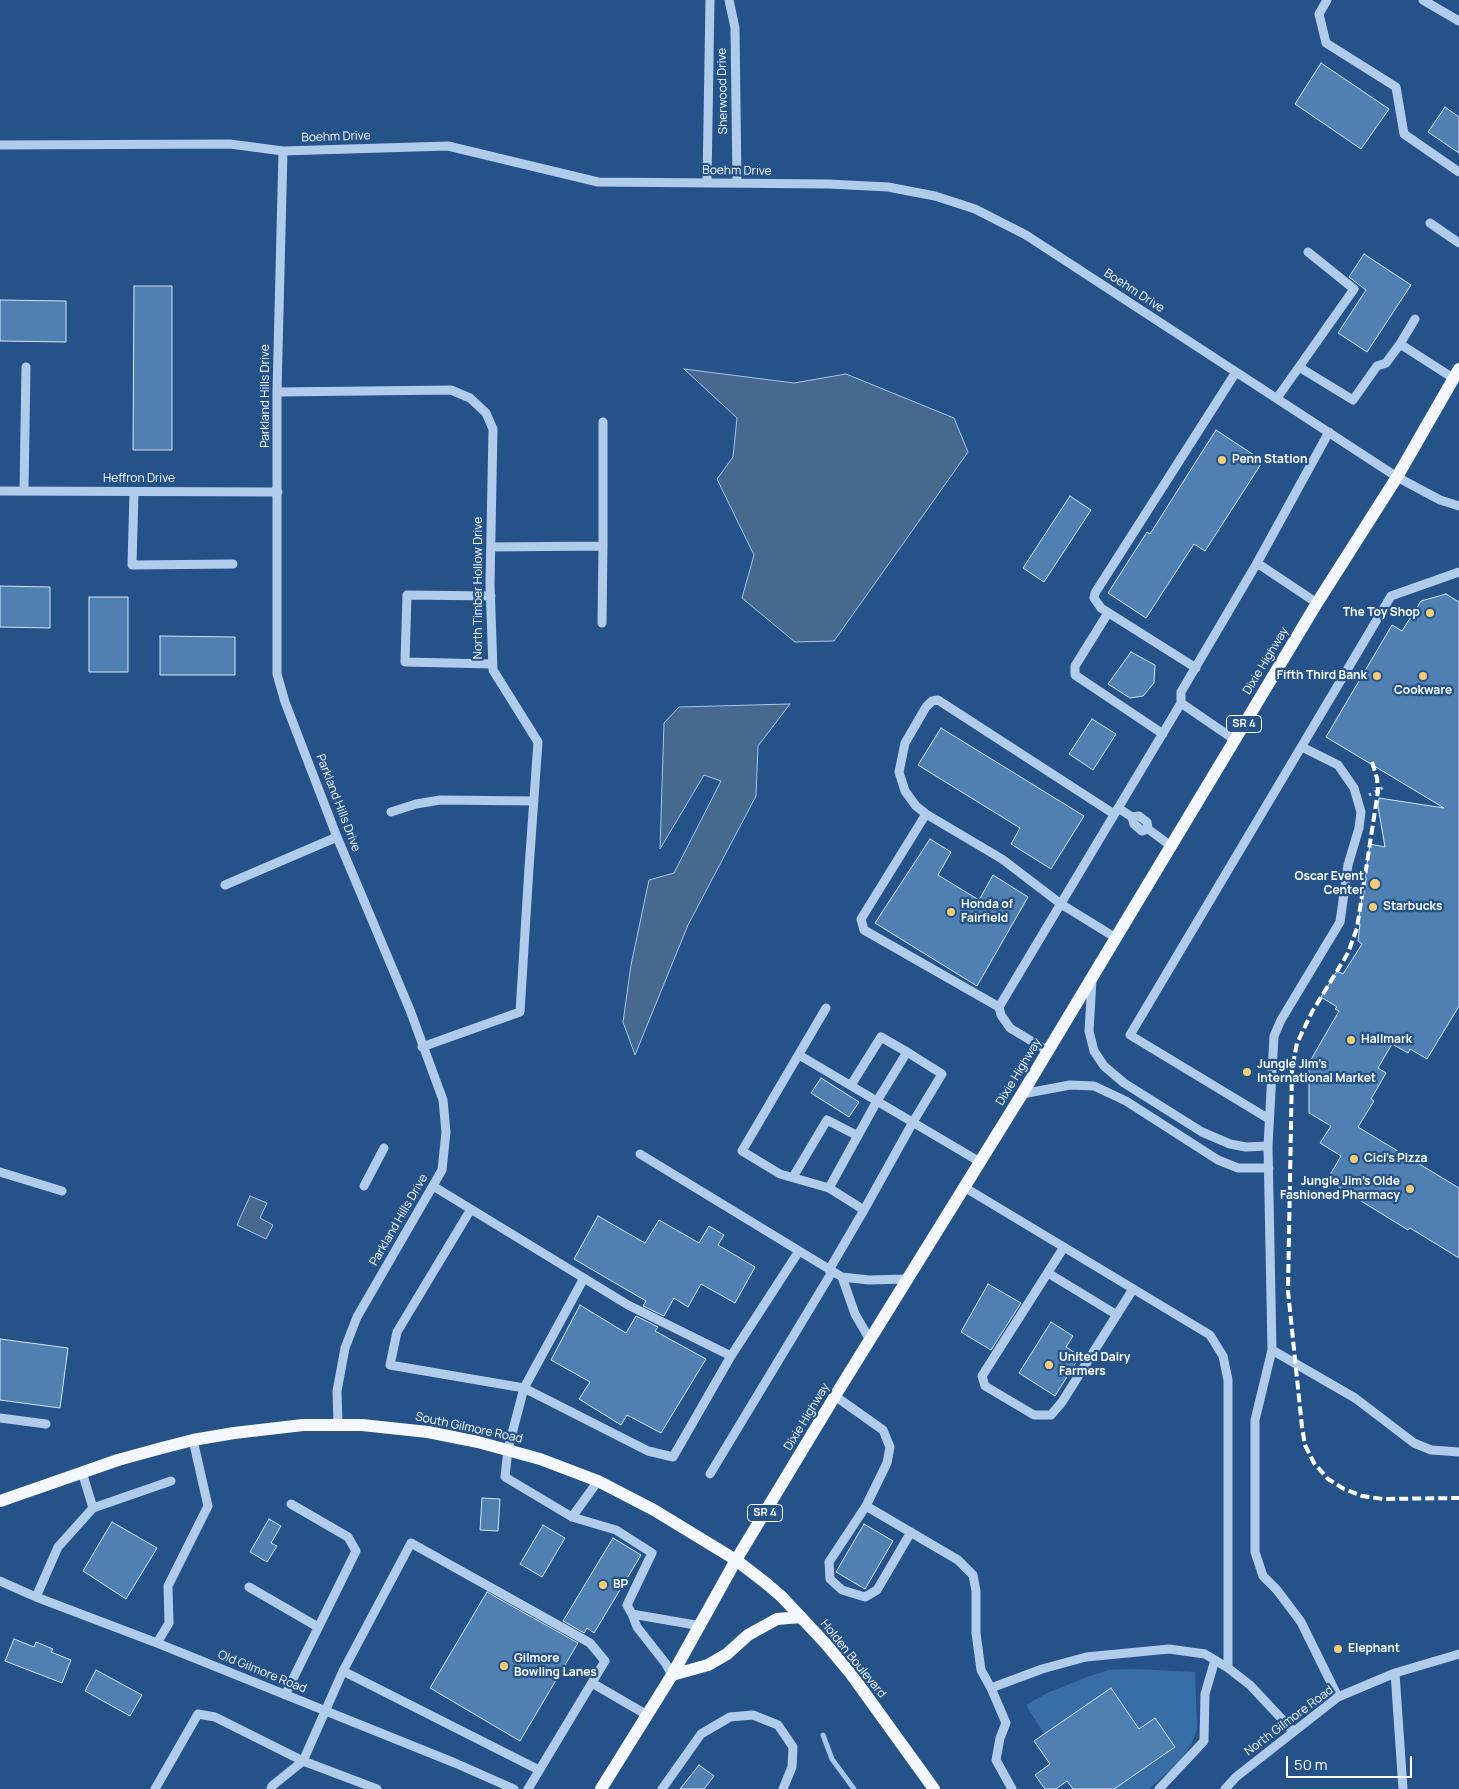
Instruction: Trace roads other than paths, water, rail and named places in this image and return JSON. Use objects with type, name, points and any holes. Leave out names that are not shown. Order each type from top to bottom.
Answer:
[{"type":"main road","name":"Dixie Highway","points":[[601,1789],[672,1675],[701,1626],[736,1560],[835,1396],[1022,1094],[1317,603],[1397,477],[1456,373]]},
{"type":"main road","name":"South Gilmore Road","points":[[0,1501],[118,1460],[193,1440],[269,1428],[338,1425],[386,1427],[428,1432],[508,1449],[598,1481],[654,1510],[736,1560]]},
{"type":"main road","name":"Holden Boulevard","points":[[736,1560],[768,1584],[801,1617],[851,1674],[934,1789]]},
{"type":"main road","points":[[672,1675],[708,1664],[727,1654],[748,1635],[777,1619],[801,1617]]},
{"type":"street","name":"Sherwood Drive","points":[[707,183],[710,0]]},
{"type":"street","name":"Sherwood Drive","points":[[729,0],[735,28],[736,183]]},
{"type":"street","points":[[1327,0],[1319,14],[1326,43],[1396,87],[1404,134],[1459,172]]},
{"type":"street","points":[[1423,0],[1459,21]]},
{"type":"street","name":"Boehm Drive","points":[[0,145],[230,144],[283,151],[448,146],[598,182],[829,184],[888,187],[935,196],[974,209],[1026,235],[1397,477],[1440,500],[1459,506]]},
{"type":"street","name":"Parkland Hills Drive","points":[[283,151],[277,392],[277,674],[285,702],[337,837],[410,1010],[443,1100],[446,1132],[442,1170],[357,1317],[345,1348],[337,1392],[338,1425]]},
{"type":"street","points":[[1430,223],[1459,243]]},
{"type":"street","points":[[1277,398],[1354,289],[1308,252]]},
{"type":"street","points":[[1300,367],[1353,400],[1377,366],[1386,363],[1415,320]]},
{"type":"street","points":[[1400,344],[1456,373]]},
{"type":"street","points":[[24,491],[26,367]]},
{"type":"street","points":[[1196,668],[1101,608],[1094,598],[1095,593],[1236,372]]},
{"type":"street","name":"North Timber Hollow Drive","points":[[277,392],[450,390],[470,398],[486,413],[492,429],[492,664],[493,670],[538,742],[520,1012],[422,1047]]},
{"type":"street","points":[[602,623],[603,422]]},
{"type":"street","points":[[1048,1051],[1010,1028],[1001,1015],[999,1007],[1181,703],[1182,692],[1257,563],[1329,432]]},
{"type":"street","name":"Heffron Drive","points":[[0,491],[278,492]]},
{"type":"street","points":[[134,492],[132,565],[233,564]]},
{"type":"street","points":[[491,548],[603,546]]},
{"type":"street","points":[[1257,563],[1317,603]]},
{"type":"street","points":[[1269,1119],[1130,1035],[1391,596],[1459,572]]},
{"type":"street","points":[[491,596],[407,595],[406,662],[492,664]]},
{"type":"street","points":[[1108,612],[1075,666],[1075,675],[1163,734]]},
{"type":"street","points":[[1116,938],[1061,904],[1002,859],[926,814],[916,806],[905,791],[899,772],[904,743],[926,707],[932,701],[938,700],[1116,811],[1132,817],[1139,816],[1146,822],[1148,829],[1171,846]]},
{"type":"street","points":[[1181,703],[1235,740]]},
{"type":"street","points":[[1302,747],[1338,765],[1354,788],[1360,820],[1348,865],[1340,922],[1281,1020],[1274,1036],[1268,1146],[1272,1350],[1255,1420],[1254,1552],[1263,1576],[1277,1590],[1301,1622],[1338,1697]]},
{"type":"street","points":[[391,812],[416,804],[440,800],[534,801]]},
{"type":"street","points":[[926,814],[861,919],[864,930],[999,1007]]},
{"type":"street","points":[[225,885],[337,837]]},
{"type":"street","points":[[1092,978],[1089,1031],[1094,1051],[1104,1066],[1124,1083],[1202,1132],[1230,1144],[1246,1147],[1268,1146]]},
{"type":"street","points":[[826,1008],[742,1151],[780,1174],[829,1188],[864,1210]]},
{"type":"street","points":[[710,1474],[831,1271],[913,1122],[942,1074],[881,1037],[851,1085]]},
{"type":"street","points":[[829,1188],[877,1101],[907,1052]]},
{"type":"street","points":[[799,1055],[980,1162]]},
{"type":"street","points":[[1022,1094],[1070,1085],[1094,1086],[1126,1101],[1218,1160],[1238,1168],[1269,1168]]},
{"type":"street","points":[[793,1177],[827,1120],[858,1136]]},
{"type":"street","points":[[364,1186],[384,1148]]},
{"type":"street","points":[[640,1154],[842,1277],[869,1280],[907,1279]]},
{"type":"street","points":[[0,1172],[62,1191]]},
{"type":"street","points":[[433,1186],[628,1304],[731,1356]]},
{"type":"street","points":[[964,1188],[1210,1335],[1223,1356],[1228,1380],[1228,1668]]},
{"type":"street","points":[[471,1209],[397,1332],[390,1365],[524,1388],[648,1451],[673,1457],[731,1356],[799,1251]]},
{"type":"street","points":[[1064,1248],[982,1376],[985,1386],[1034,1415],[1051,1415],[1062,1402],[1133,1289]]},
{"type":"street","points":[[1048,1273],[1117,1315]]},
{"type":"street","points":[[842,1277],[855,1314],[870,1340]]},
{"type":"street","points":[[584,1278],[524,1388],[508,1449],[505,1477],[572,1517],[616,1530],[652,1553],[627,1605],[637,1627],[666,1664],[672,1675]]},
{"type":"street","points":[[1272,1350],[1355,1398],[1414,1443],[1432,1450],[1459,1452]]},
{"type":"street","points":[[835,1396],[883,1430],[890,1447],[887,1462],[866,1506],[829,1562],[830,1579],[842,1590],[865,1597],[878,1590],[911,1532]]},
{"type":"street","points":[[0,1418],[46,1424]]},
{"type":"street","points":[[157,1643],[169,1624],[168,1586],[208,1506],[193,1440]]},
{"type":"street","points":[[82,1472],[93,1508]]},
{"type":"street","points":[[36,1597],[58,1547],[93,1508],[171,1481]]},
{"type":"street","points":[[572,1517],[598,1481]]},
{"type":"street","points":[[285,1695],[356,1550],[348,1537],[291,1504]]},
{"type":"street","points":[[866,1506],[958,1560],[973,1575],[976,1591],[976,1633],[981,1670],[1006,1722],[1000,1738],[996,1760],[1012,1789]]},
{"type":"street","points":[[271,1789],[272,1786],[303,1761],[343,1671],[411,1543],[590,1643],[605,1661],[528,1789]]},
{"type":"street","name":"Old Gilmore Road","points":[[0,1581],[455,1763],[514,1789]]},
{"type":"street","points":[[249,1587],[318,1627]]},
{"type":"street","points":[[632,1614],[701,1626]]},
{"type":"street","points":[[991,1688],[1086,1657],[1169,1650],[1205,1654],[1228,1668],[1250,1685],[1293,1731]]},
{"type":"street","name":"North Gilmore Road","points":[[1225,1789],[1236,1777],[1338,1697],[1395,1673],[1459,1654]]},
{"type":"street","points":[[1159,1789],[1204,1741],[1205,1694],[1215,1660]]},
{"type":"street","points":[[343,1671],[539,1770]]},
{"type":"street","points":[[1395,1673],[1403,1789]]},
{"type":"street","points":[[592,1683],[647,1715]]},
{"type":"street","points":[[155,1789],[198,1714],[215,1717],[303,1761],[377,1789]]},
{"type":"street","points":[[662,1789],[701,1734],[730,1717],[752,1715],[778,1725],[794,1747],[792,1767],[783,1789]]},
{"type":"waterway","points":[[823,1735],[832,1759],[854,1789]]},
{"type":"railway","points":[[1372,762],[1377,778],[1378,791],[1357,928],[1348,953],[1312,1012],[1297,1043],[1292,1069],[1288,1291],[1302,1427],[1305,1445],[1314,1463],[1328,1479],[1344,1489],[1362,1496],[1383,1499],[1459,1498]]},
{"type":"place","name":"Penn Station","points":[[1222,460]]},
{"type":"place","name":"The Toy Shop","points":[[1430,613]]},
{"type":"place","name":"Fifth Third Bank","points":[[1377,676]]},
{"type":"place","name":"Cookware","points":[[1423,676]]},
{"type":"place","name":"Oscar Event Center","points":[[1375,884]]},
{"type":"place","name":"Starbucks","points":[[1373,907]]},
{"type":"place","name":"Honda of Fairfield","points":[[951,912]]},
{"type":"place","name":"Hallmark","points":[[1351,1040]]},
{"type":"place","name":"Jungle Jim’s International Market","points":[[1247,1072]]},
{"type":"place","name":"Cici’s Pizza","points":[[1354,1159]]},
{"type":"place","name":"Jungle Jim’s Olde Fashioned Pharmacy","points":[[1410,1189]]},
{"type":"place","name":"United Dairy Farmers","points":[[1049,1365]]},
{"type":"place","name":"BP","points":[[603,1585]]},
{"type":"place","name":"Elephant","points":[[1338,1649]]},
{"type":"place","name":"Gilmore Bowling Lanes","points":[[504,1666]]}]
